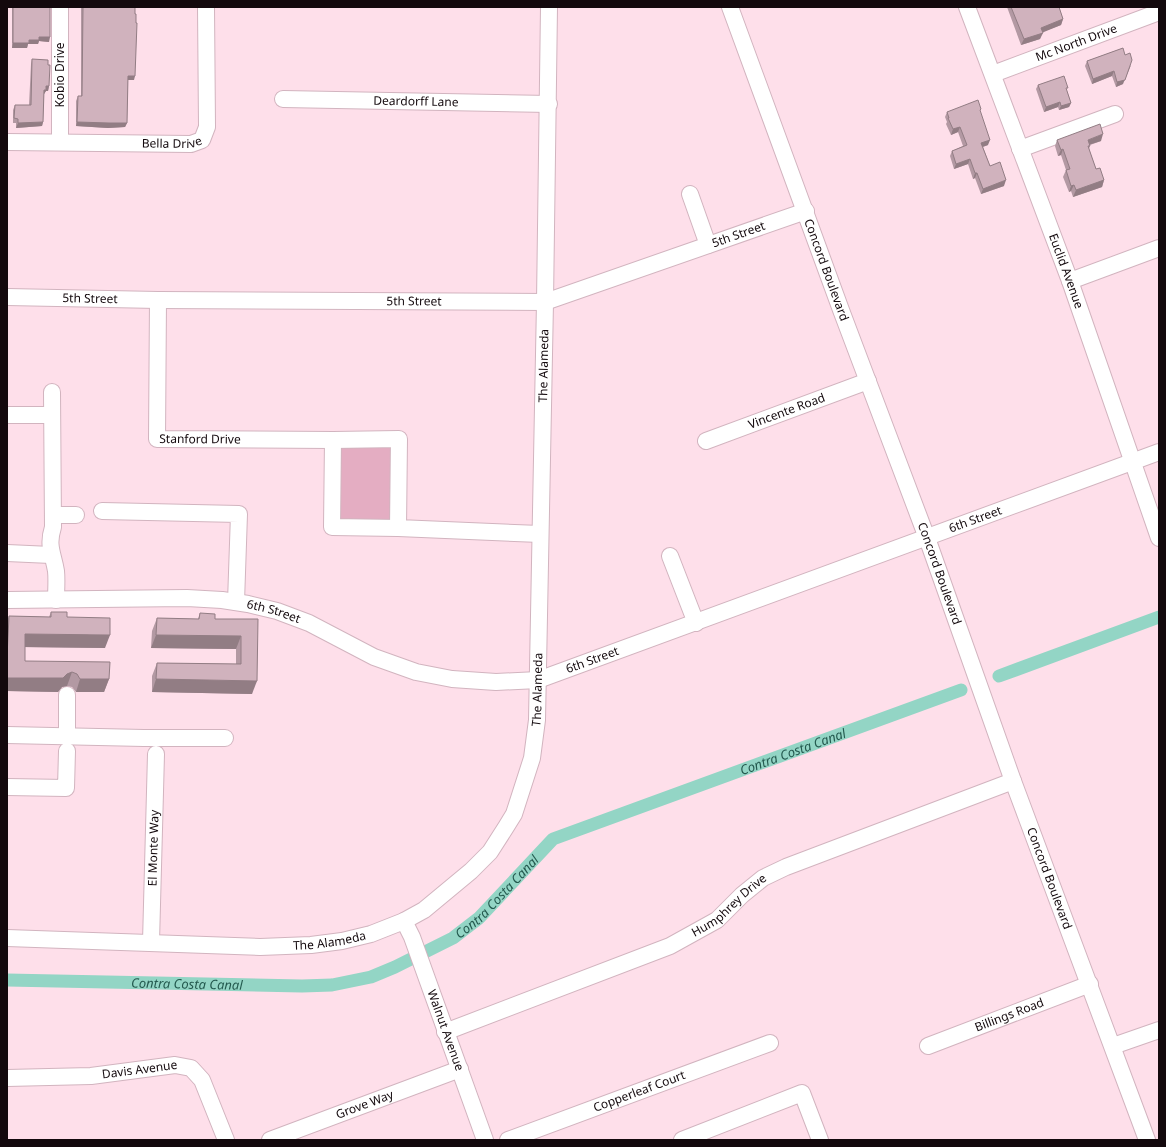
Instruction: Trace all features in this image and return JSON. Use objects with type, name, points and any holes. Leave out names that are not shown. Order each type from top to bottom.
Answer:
[{"type":"street","name":"Kobio Drive","points":[[60,7],[60,142]]},
{"type":"street","name":"Bella Drive","points":[[7,142],[191,144],[202,140],[207,128],[206,7]]},
{"type":"street","name":"The Alameda","points":[[7,938],[260,947],[311,945],[342,941],[371,934],[424,910],[471,871],[490,852],[514,814],[532,758],[537,720],[549,104],[549,7]]},
{"type":"street","name":"Concord Boulevard","points":[[730,7],[927,538],[1013,781],[1148,1140]]},
{"type":"street","name":"Euclid Avenue","points":[[967,7],[1070,281],[1159,538]]},
{"type":"street","name":"Mc North Drive","points":[[993,74],[1159,12]]},
{"type":"street","name":"Deardorff Lane","points":[[283,99],[549,104]]},
{"type":"street","points":[[1020,149],[1115,114]]},
{"type":"street","points":[[690,194],[708,245]]},
{"type":"street","name":"5th Street","points":[[7,297],[158,300],[545,302],[806,211]]},
{"type":"street","points":[[1070,281],[1159,248]]},
{"type":"street","name":"Stanford Drive","points":[[158,300],[157,439],[399,439],[398,528]]},
{"type":"street","name":"Vincente Road","points":[[706,441],[868,381]]},
{"type":"street","points":[[52,392],[53,527],[50,550],[56,572],[56,600]]},
{"type":"street","points":[[7,415],[52,415]]},
{"type":"street","points":[[333,440],[332,527],[398,528],[540,534]]},
{"type":"street","name":"6th Street","points":[[7,600],[187,598],[236,602],[277,611],[309,623],[374,658],[416,672],[452,680],[496,682],[538,680],[1159,452]]},
{"type":"street","points":[[102,511],[239,514],[236,602]]},
{"type":"street","points":[[53,515],[76,515]]},
{"type":"street","points":[[7,553],[51,555]]},
{"type":"street","points":[[670,556],[696,622]]},
{"type":"street","points":[[7,787],[66,788],[67,695]]},
{"type":"street","points":[[7,735],[67,744],[144,738],[226,738]]},
{"type":"street","name":"El Monte Way","points":[[151,942],[156,754]]},
{"type":"street","name":"Humphrey Drive","points":[[446,1032],[670,946],[717,920],[742,895],[763,878],[786,867],[1013,781]]},
{"type":"street","name":"Walnut Avenue","points":[[404,920],[412,937],[485,1140]]},
{"type":"street","name":"Billings Road","points":[[928,1046],[1090,984]]},
{"type":"street","points":[[1112,1046],[1159,1030]]},
{"type":"street","name":"Copperleaf Court","points":[[508,1140],[770,1043]]},
{"type":"street","name":"Davis Avenue","points":[[7,1078],[91,1076],[175,1065],[191,1068],[202,1080],[226,1140]]},
{"type":"street","name":"Grove Way","points":[[270,1140],[460,1069]]},
{"type":"street","points":[[682,1140],[707,1136],[802,1093],[820,1140]]},
{"type":"street","points":[[1148,1140],[1159,1136]]},
{"type":"shaded area","points":[[399,439],[398,528],[332,527],[333,440]]},
{"type":"building","points":[[13,7],[50,7],[50,37],[39,37],[39,40],[29,40],[29,43],[13,43]]},
{"type":"building","points":[[83,7],[135,7],[137,23],[135,76],[128,76],[127,123],[77,122],[78,96],[82,96]]},
{"type":"building","points":[[1011,7],[1059,7],[1063,19],[1041,28],[1043,33],[1024,39]]},
{"type":"building","points":[[1123,48],[1125,55],[1130,53],[1132,60],[1125,80],[1117,82],[1114,71],[1093,79],[1087,61]]},
{"type":"building","points":[[32,59],[48,60],[48,65],[50,65],[49,86],[46,86],[46,90],[44,90],[43,122],[18,123],[18,119],[14,118],[15,105],[31,105]]},
{"type":"building","points":[[1064,76],[1071,103],[1061,106],[1060,102],[1046,107],[1038,85]]},
{"type":"building","points":[[978,100],[990,140],[981,143],[990,166],[1000,162],[1006,180],[983,189],[970,159],[956,164],[952,151],[967,145],[960,127],[953,129],[947,112]]},
{"type":"building","points":[[1100,124],[1103,134],[1088,140],[1090,146],[1088,146],[1096,169],[1100,168],[1104,180],[1076,190],[1074,185],[1071,186],[1066,170],[1070,169],[1063,149],[1061,150],[1057,140]]},
{"type":"building","points":[[51,612],[67,612],[67,617],[110,618],[110,635],[25,634],[25,661],[110,662],[109,679],[80,679],[77,674],[72,672],[63,678],[7,678],[9,616],[51,617]]},
{"type":"building","points":[[200,613],[215,614],[215,619],[258,619],[257,681],[156,679],[157,663],[241,664],[241,636],[156,635],[157,618],[199,619]]},
{"type":"waterway","name":"Contra Costa Canal","points":[[999,676],[1159,617]]},
{"type":"waterway","name":"Contra Costa Canal","points":[[7,980],[302,986],[332,985],[371,977],[395,967],[453,938],[479,918],[553,839],[961,690]]}]
